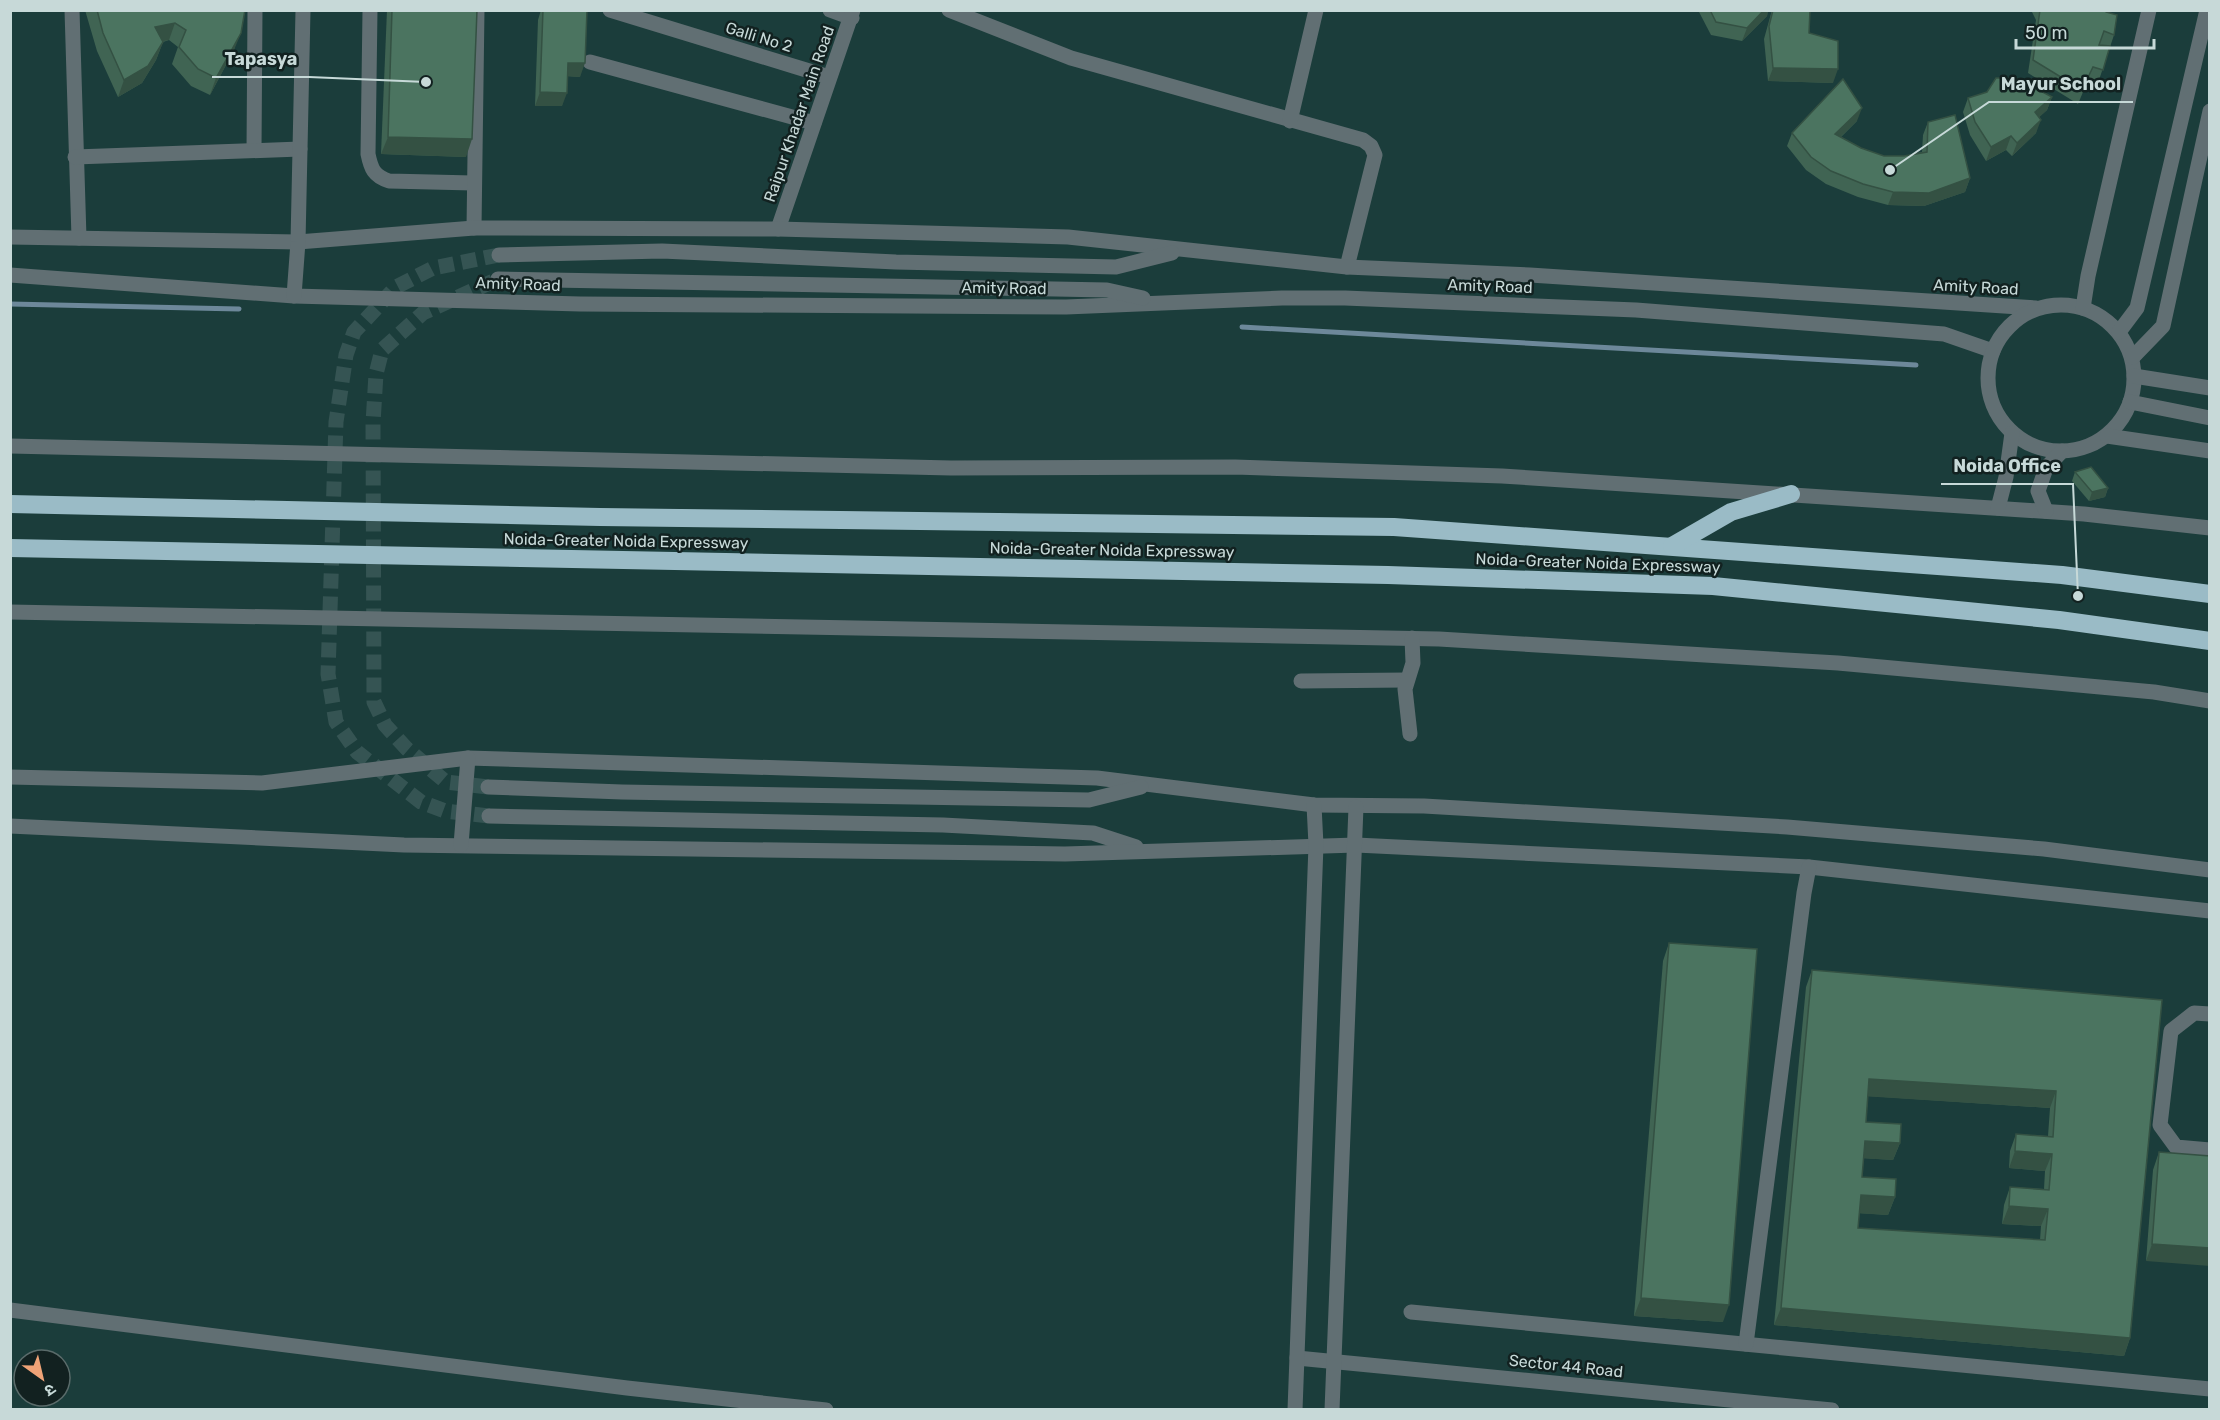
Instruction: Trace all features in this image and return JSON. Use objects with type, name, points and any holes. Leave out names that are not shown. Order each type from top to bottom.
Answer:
[{"type":"highway","points":[[1671,546],[1731,512],[1791,494]]},
{"type":"highway","name":"Noida-Greater Noida Expressway","points":[[10,504],[600,517],[1394,527],[2062,575],[2210,594]]},
{"type":"highway","name":"Noida-Greater Noida Expressway","points":[[10,548],[1388,575],[1713,586],[2059,620],[2210,640]]},
{"type":"street","points":[[72,10],[79,238]]},
{"type":"street","points":[[254,150],[255,10]]},
{"type":"street","points":[[294,296],[303,10]]},
{"type":"street","points":[[370,10],[368,154],[373,172],[389,181],[474,183]]},
{"type":"street","points":[[474,228],[477,10]]},
{"type":"street","name":"Galli No 2","points":[[610,10],[829,78]]},
{"type":"street","points":[[830,10],[852,14]]},
{"type":"street","points":[[949,10],[1071,58],[1363,140],[1371,146],[1375,155],[1347,267]]},
{"type":"street","points":[[1290,121],[1316,10]]},
{"type":"street","points":[[2083,308],[2088,276],[2149,10]]},
{"type":"street","points":[[2119,332],[2137,308],[2206,10]]},
{"type":"street","name":"Raipur Khadar Main Road","points":[[778,230],[852,14]]},
{"type":"street","points":[[590,62],[814,123]]},
{"type":"street","points":[[2133,357],[2163,326],[2210,111]]},
{"type":"street","points":[[75,157],[300,149]]},
{"type":"street","name":"Amity Road","points":[[10,237],[297,242],[474,228],[778,230],[1068,237],[1347,267],[1530,274],[2036,308]]},
{"type":"street","points":[[500,255],[662,251],[896,262],[1116,267],[1183,250]]},
{"type":"street","name":"Amity Road","points":[[10,275],[294,296],[580,304],[1066,307],[1282,298],[1345,298],[1636,310],[1944,334],[1993,351]]},
{"type":"street","points":[[498,279],[1107,290],[1163,303]]},
{"type":"street","points":[[2070,304],[2097,313],[2119,332],[2133,357],[2134,376],[2126,414],[2107,436],[2081,449],[2052,452],[2025,443],[2002,425],[1989,399],[1987,370],[1996,342],[2014,320],[2036,308],[2070,304]]},
{"type":"street","points":[[2134,376],[2210,388]]},
{"type":"street","points":[[2130,402],[2210,418]]},
{"type":"street","points":[[1998,508],[2006,477],[2012,433]]},
{"type":"street","points":[[2107,436],[2210,451]]},
{"type":"street","points":[[10,446],[951,468],[1247,468],[1502,476],[2046,511],[2210,528]]},
{"type":"street","points":[[2046,511],[2038,491],[2046,468],[2062,451]]},
{"type":"street","points":[[10,612],[1412,638],[1838,663],[2154,692],[2210,701]]},
{"type":"street","points":[[1410,734],[1405,689],[1413,663],[1412,638]]},
{"type":"street","points":[[1301,681],[1407,680]]},
{"type":"street","points":[[10,777],[262,783],[468,758],[1097,778],[1314,806],[1424,806],[1787,827],[2044,849],[2210,870]]},
{"type":"street","points":[[461,845],[468,758]]},
{"type":"street","points":[[488,787],[622,792],[1089,800],[1152,785]]},
{"type":"street","points":[[1295,1410],[1316,845],[1314,806]]},
{"type":"street","points":[[1332,1410],[1356,807]]},
{"type":"street","points":[[489,816],[955,826],[1093,833],[1148,851]]},
{"type":"street","points":[[10,826],[404,845],[1065,854],[1356,845],[1809,867],[2210,911]]},
{"type":"street","points":[[1746,1344],[1809,867]]},
{"type":"street","points":[[2210,1014],[2194,1013],[2171,1031],[2160,1125],[2176,1147],[2210,1150]]},
{"type":"street","points":[[10,1310],[627,1388],[826,1410]]},
{"type":"street","points":[[1411,1312],[2210,1389]]},
{"type":"street","name":"Sector 44 Road","points":[[1297,1358],[1832,1410]]},
{"type":"building","points":[[97,10],[245,10],[241,33],[216,78],[198,69],[179,47],[186,30],[175,23],[155,27],[163,42],[148,66],[124,80],[103,33]]},
{"type":"building","points":[[392,10],[477,10],[472,139],[388,137]]},
{"type":"building","points":[[543,10],[587,10],[585,63],[568,63],[567,93],[540,92]]},
{"type":"building","points":[[1710,10],[1764,10],[1747,28],[1716,22]]},
{"type":"building","points":[[1773,10],[1810,10],[1809,33],[1838,41],[1838,69],[1773,68],[1769,26]]},
{"type":"building","points":[[2040,10],[2106,10],[2106,12],[2117,15],[2114,35],[2104,31],[2099,45],[2110,46],[2103,70],[2093,67],[2082,90],[2033,60]]},
{"type":"building","points":[[1996,78],[2016,78],[2052,97],[2035,112],[2041,120],[2017,143],[2011,136],[1991,147],[1975,122],[1968,98],[1987,92]]},
{"type":"building","points":[[1843,79],[1862,108],[1835,134],[1861,148],[1884,156],[1904,156],[1927,152],[1928,122],[1955,115],[1970,178],[1929,193],[1893,192],[1863,184],[1831,171],[1811,157],[1792,133]]},
{"type":"building","points":[[2091,467],[2108,488],[2092,492],[2075,472]]},
{"type":"building","points":[[1669,943],[1757,949],[1729,1305],[1641,1298]]},
{"type":"building","points":[[1812,970],[2162,1000],[2130,1338],[1781,1308]],"holes":[[[1869,1079],[2056,1091],[2053,1137],[2016,1134],[2015,1151],[2052,1154],[2049,1190],[2010,1187],[2009,1206],[2048,1209],[2045,1240],[1858,1228],[1861,1195],[1895,1197],[1896,1179],[1862,1177],[1865,1141],[1900,1143],[1901,1124],[1866,1122]]]},
{"type":"building","points":[[2159,1152],[2210,1156],[2210,1248],[2152,1244]]},
{"type":"waterway","points":[[10,304],[239,309]]},
{"type":"waterway","points":[[1242,327],[1916,365]]},
{"type":"tunnel","points":[[489,816],[445,811],[421,802],[357,752],[336,722],[328,674],[336,422],[346,355],[354,332],[396,287],[433,268],[499,255]]},
{"type":"tunnel","points":[[488,787],[446,782],[407,749],[385,725],[374,702],[373,423],[376,374],[382,350],[423,313],[498,279]]},
{"type":"place","name":"Tapasya","points":[[426,82]]},
{"type":"place","name":"Mayur School","points":[[1890,170]]},
{"type":"place","name":"Noida Office","points":[[2078,596]]}]
